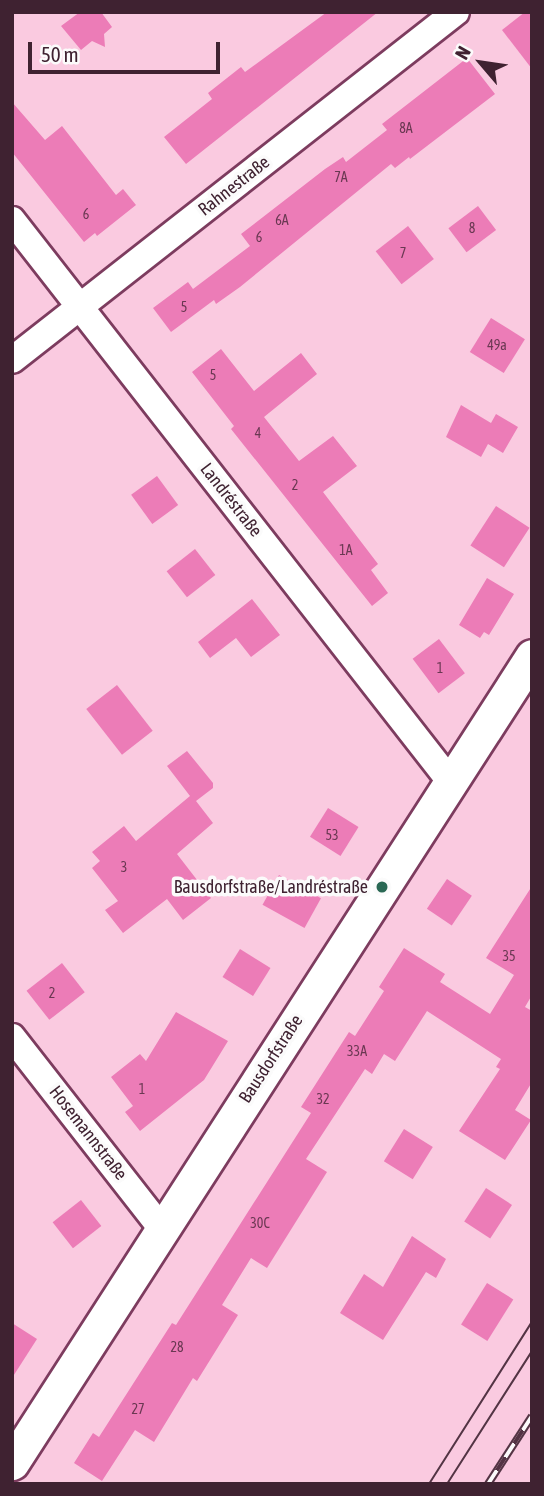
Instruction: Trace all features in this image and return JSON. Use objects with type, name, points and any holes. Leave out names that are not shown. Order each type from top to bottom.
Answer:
[{"type":"street","name":"Rahnestraße","points":[[12,360],[456,12]]},
{"type":"street","name":"Landréstraße","points":[[12,220],[450,781]]},
{"type":"street","name":"Bausdorfstraße","points":[[12,1463],[532,656]]},
{"type":"street","name":"Hosemannstraße","points":[[12,1037],[162,1229]]},
{"type":"building","points":[[80,12],[101,12],[112,27],[104,34],[105,47],[92,41],[81,50],[61,26]]},
{"type":"building","points":[[327,12],[378,12],[186,164],[164,137],[212,99],[208,93],[241,67],[245,72]]},
{"type":"building","points":[[525,12],[532,12],[532,69],[502,30]]},
{"type":"building","points":[[467,58],[495,94],[410,159],[409,157],[395,168],[391,164],[240,287],[216,304],[214,300],[171,332],[153,308],[188,282],[193,289],[250,246],[241,234],[325,169],[343,157],[346,162],[387,130],[382,124]]},
{"type":"building","points":[[12,102],[45,140],[62,126],[116,195],[123,189],[136,205],[97,236],[95,233],[84,242],[12,152]]},
{"type":"building","points":[[478,206],[496,230],[467,252],[448,228]]},
{"type":"building","points":[[408,226],[434,259],[402,284],[376,251]]},
{"type":"building","points":[[491,318],[525,339],[504,373],[470,352]]},
{"type":"building","points":[[221,349],[254,391],[301,353],[317,374],[264,417],[299,461],[333,436],[357,466],[323,492],[378,564],[371,570],[388,593],[372,606],[231,429],[234,426],[192,372]]},
{"type":"building","points":[[461,405],[491,423],[496,414],[518,427],[503,453],[488,444],[481,457],[446,437]]},
{"type":"building","points":[[157,476],[178,505],[152,524],[131,495]]},
{"type":"building","points":[[496,506],[530,528],[504,567],[470,545]]},
{"type":"building","points":[[195,549],[215,575],[187,597],[167,571]]},
{"type":"building","points":[[487,578],[514,594],[489,635],[484,632],[480,638],[459,625]]},
{"type":"building","points":[[252,599],[280,635],[251,657],[236,638],[210,658],[198,642]]},
{"type":"building","points":[[439,639],[465,673],[439,693],[413,659]]},
{"type":"building","points":[[117,685],[153,731],[122,755],[86,709]]},
{"type":"building","points":[[187,751],[213,783],[213,788],[196,801],[213,823],[177,854],[211,898],[183,920],[167,899],[123,933],[105,910],[118,901],[92,868],[100,861],[92,852],[124,826],[136,841],[190,796],[167,766]]},
{"type":"building","points":[[328,808],[359,827],[341,856],[310,837]]},
{"type":"building","points":[[279,875],[321,898],[304,928],[263,905]]},
{"type":"building","points":[[447,879],[472,896],[452,926],[427,909]]},
{"type":"building","points":[[532,886],[532,995],[525,1007],[532,1011],[532,1082],[515,1110],[531,1120],[505,1160],[459,1131],[500,1069],[496,1067],[501,1059],[427,1011],[395,1061],[384,1054],[372,1074],[365,1069],[306,1159],[327,1172],[267,1268],[251,1258],[222,1305],[238,1315],[197,1381],[193,1378],[154,1442],[135,1430],[102,1481],[74,1463],[93,1433],[99,1437],[172,1323],[176,1325],[311,1113],[301,1107],[349,1032],[355,1036],[384,991],[379,987],[404,948],[445,974],[440,982],[490,1014],[514,975],[486,958]]},
{"type":"building","points":[[240,949],[271,968],[253,996],[223,977]]},
{"type":"building","points":[[62,963],[85,992],[49,1020],[27,991]]},
{"type":"building","points":[[176,1012],[228,1041],[204,1080],[140,1131],[125,1112],[133,1106],[111,1077],[140,1054],[146,1061]]},
{"type":"building","points":[[404,1129],[433,1147],[413,1179],[384,1161]]},
{"type":"building","points":[[486,1188],[512,1205],[490,1238],[464,1222]]},
{"type":"building","points":[[81,1200],[101,1226],[73,1248],[53,1222]]},
{"type":"building","points":[[412,1236],[446,1259],[436,1278],[426,1272],[383,1340],[340,1313],[364,1274],[383,1287]]},
{"type":"building","points":[[487,1283],[513,1299],[487,1341],[461,1325]]},
{"type":"building","points":[[12,1323],[37,1339],[12,1378]]},
{"type":"tram line","points":[[429,1484],[532,1322]]},
{"type":"tram line","points":[[447,1484],[532,1351]]},
{"type":"railway","points":[[488,1484],[532,1416]]},
{"type":"place","name":"Bausdorfstraße/Landréstraße","points":[[382,887]]}]
